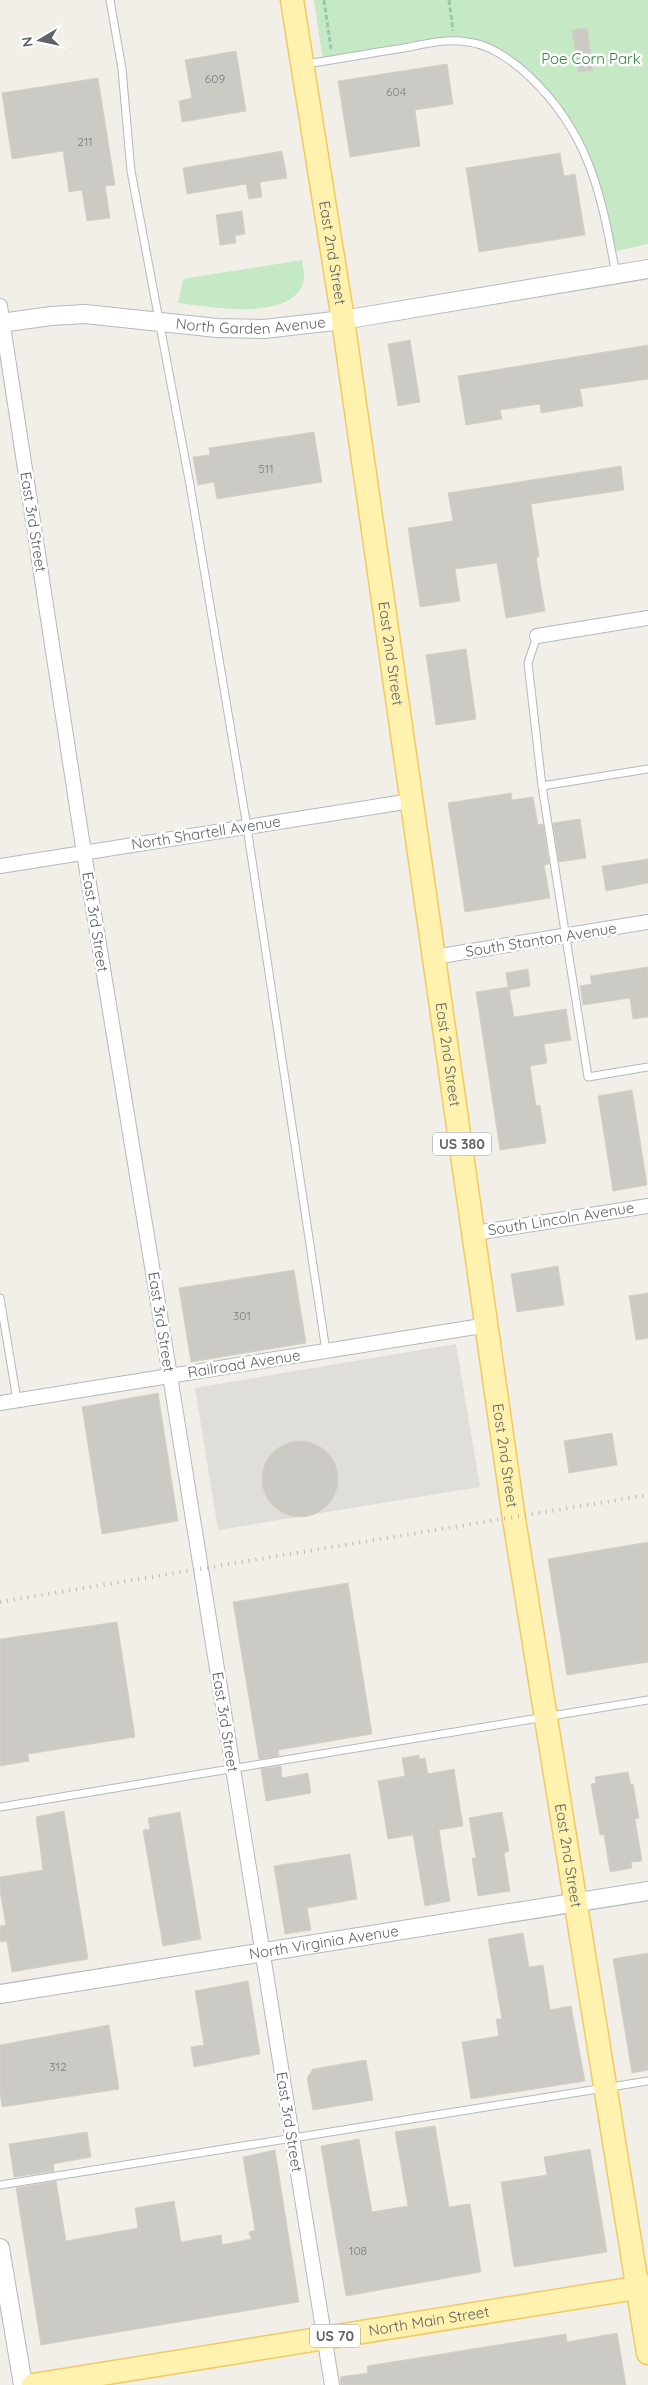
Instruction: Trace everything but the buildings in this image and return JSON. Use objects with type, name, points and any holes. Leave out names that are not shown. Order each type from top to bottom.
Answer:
[{"type":"main road","name":"East 2nd Street","points":[[292,0],[343,320],[411,801],[475,1233],[514,1518],[606,2087],[643,2287],[648,2352]]},
{"type":"main road","name":"North Main Street","points":[[33,2385],[643,2287]]},
{"type":"street","name":"North Garden Avenue","points":[[1,317],[70,314],[111,316],[217,328],[251,329],[343,320],[616,276],[648,269]]},
{"type":"street","name":"East 3rd Street","points":[[1,317],[84,853],[332,2385]]},
{"type":"street","points":[[537,636],[648,618]]},
{"type":"street","name":"North Shartell Avenue","points":[[0,866],[411,801]]},
{"type":"street","name":"South Stanton Avenue","points":[[434,957],[648,922]]},
{"type":"street","name":"South Lincoln Avenue","points":[[475,1233],[648,1206]]},
{"type":"street","name":"Railroad Avenue","points":[[0,1403],[488,1325]]},
{"type":"street","name":"North Virginia Avenue","points":[[0,1994],[648,1891]]},
{"type":"street","points":[[0,2248],[23,2385]]},
{"type":"lane","points":[[110,0],[122,69],[131,171],[190,484],[247,827],[326,1351]]},
{"type":"lane","points":[[302,65],[455,40],[481,44],[496,51],[514,64],[550,99],[580,140],[598,192],[616,276]]},
{"type":"lane","points":[[537,636],[528,663],[542,786],[564,936],[588,1077],[648,1067]]},
{"type":"lane","points":[[542,786],[648,770]]},
{"type":"lane","points":[[0,1298],[17,1400]]},
{"type":"lane","points":[[0,1807],[648,1700]]},
{"type":"lane","points":[[0,2185],[648,2080]]},
{"type":"path","points":[[324,0],[333,60]]},
{"type":"shaded area","points":[[456,1344],[480,1487],[218,1530],[195,1388]]},
{"type":"green space","name":"Poe Corn Park","points":[[314,0],[648,0],[648,244],[612,252],[593,173],[550,99],[496,51],[455,40],[323,62]]},
{"type":"green space","points":[[302,260],[304,276],[302,286],[293,297],[280,304],[264,308],[227,309],[178,303],[183,279]]},
{"type":"railway","points":[[0,1602],[648,1495]]}]
